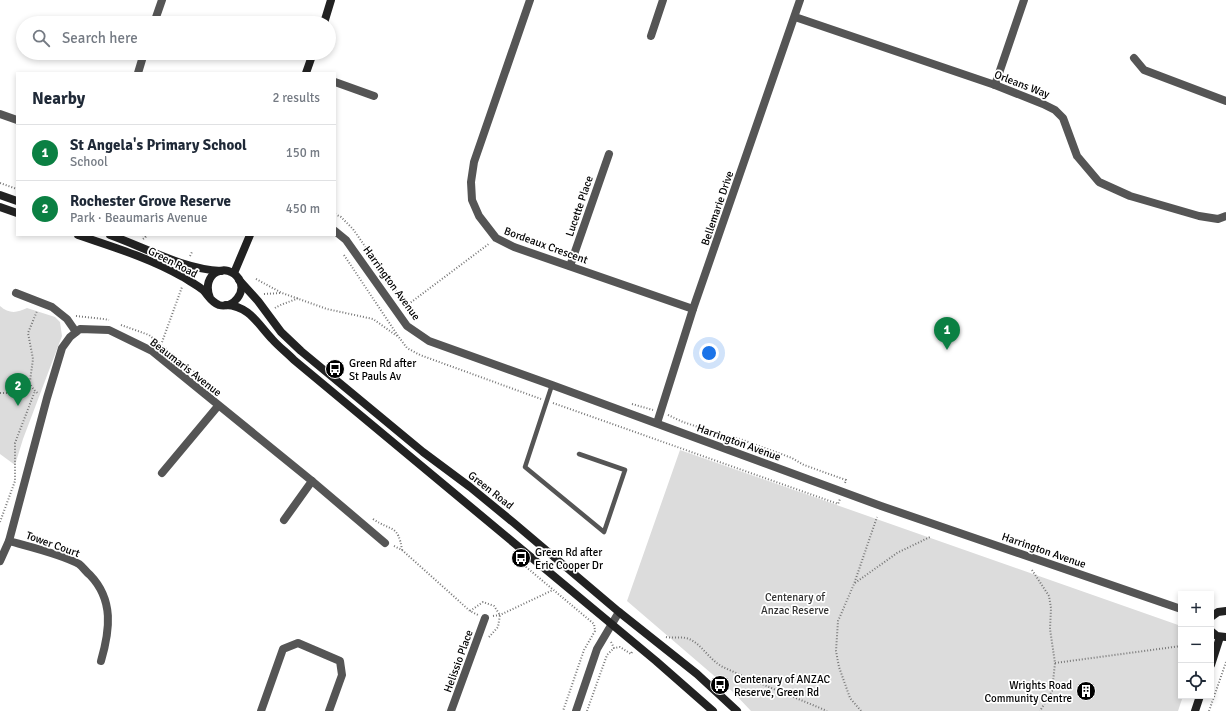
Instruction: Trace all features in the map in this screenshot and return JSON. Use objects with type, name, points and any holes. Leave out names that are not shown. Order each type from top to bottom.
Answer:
[{"type":"main road","points":[[326,16],[332,0]]},
{"type":"main road","points":[[307,72],[311,60]]},
{"type":"main road","points":[[0,195],[16,201]]},
{"type":"main road","points":[[0,207],[16,213]]},
{"type":"main road","name":"Green Road","points":[[81,236],[160,265],[182,277],[203,291],[210,298]]},
{"type":"main road","name":"Green Road","points":[[113,236],[187,265],[222,271]]},
{"type":"main road","points":[[226,305],[232,303],[241,293],[241,286],[237,276],[250,236]]},
{"type":"main road","points":[[237,276],[227,271],[216,273],[207,283],[207,290],[210,298],[218,304],[234,306],[248,312],[272,340],[294,360],[713,711]]},
{"type":"main road","name":"Green Road","points":[[237,276],[281,332],[301,351],[423,452],[470,487],[619,612],[697,674],[737,711]]},
{"type":"main road","points":[[1214,615],[1218,612],[1226,611]]},
{"type":"main road","points":[[1211,663],[1223,637]]},
{"type":"main road","points":[[1195,711],[1199,699]]},
{"type":"street","points":[[156,16],[162,0]]},
{"type":"street","name":"Bordeaux Crescent","points":[[530,0],[474,162],[471,182],[472,200],[479,216],[496,238],[514,247],[693,309]]},
{"type":"street","points":[[651,36],[663,0]]},
{"type":"street","name":"Bellemarie Drive","points":[[656,423],[693,309],[800,0]]},
{"type":"street","points":[[995,85],[1024,0]]},
{"type":"street","name":"Orleans Way","points":[[795,17],[995,85],[1056,110],[1063,118],[1077,156],[1099,182],[1130,196],[1198,216],[1218,219],[1226,216]]},
{"type":"street","points":[[1134,58],[1144,70],[1226,101]]},
{"type":"street","points":[[138,72],[142,60]]},
{"type":"street","points":[[336,82],[374,96]]},
{"type":"street","points":[[0,114],[16,120]]},
{"type":"street","name":"Lucette Place","points":[[570,266],[609,154]]},
{"type":"street","name":"Harrington Avenue","points":[[336,232],[346,240],[407,326],[429,341],[881,506],[1178,608]]},
{"type":"street","points":[[0,561],[9,541],[47,398],[62,348],[70,337],[76,332],[68,320],[52,307],[16,293]]},
{"type":"street","name":"Beaumaris Avenue","points":[[76,332],[80,329],[109,330],[152,351],[312,481],[385,543]]},
{"type":"street","points":[[162,473],[218,406]]},
{"type":"street","points":[[284,520],[312,481]]},
{"type":"street","name":"Tower Court","points":[[9,541],[52,554],[80,565],[98,584],[107,604],[108,618],[107,643],[101,661]]},
{"type":"street","points":[[576,711],[598,650],[619,612]]},
{"type":"street","name":"Helissio Place","points":[[451,711],[485,618]]},
{"type":"street","points":[[261,711],[283,650],[298,644],[340,661],[342,675],[329,711]]},
{"type":"lane","points":[[552,385],[525,467],[604,532],[625,470],[579,454]]},
{"type":"path","points":[[0,183],[16,189]]},
{"type":"path","points":[[336,214],[341,217],[353,229],[419,324]]},
{"type":"path","points":[[406,306],[496,238]]},
{"type":"path","points":[[256,279],[282,293],[327,309],[373,319],[398,336]]},
{"type":"path","points":[[157,356],[182,286]]},
{"type":"path","points":[[264,293],[282,293]]},
{"type":"path","points":[[274,309],[298,298]]},
{"type":"path","points":[[0,393],[8,393],[25,388],[30,381],[33,359],[28,333],[41,303]]},
{"type":"path","points":[[68,320],[77,315],[104,318],[112,321]]},
{"type":"path","points":[[119,324],[148,335],[221,394]]},
{"type":"path","points":[[28,383],[35,391],[47,398]]},
{"type":"path","points":[[15,481],[16,443],[35,391]]},
{"type":"path","points":[[632,404],[649,408]]},
{"type":"path","points":[[670,416],[682,422],[725,436],[740,439],[846,480]]},
{"type":"path","points":[[0,522],[19,466]]},
{"type":"path","points":[[368,517],[380,524],[396,530],[400,537],[402,550]]},
{"type":"path","points":[[861,711],[850,698],[839,667],[836,651],[838,621],[854,584],[877,517]]},
{"type":"path","points":[[854,584],[896,553],[930,537]]},
{"type":"path","points":[[385,543],[402,550],[470,611],[485,618],[500,615],[553,590]]},
{"type":"path","points":[[519,561],[594,624],[595,631],[584,650],[563,711]]},
{"type":"path","points":[[1032,570],[1049,596],[1052,608],[1050,629],[1055,663],[1052,691],[1040,711]]},
{"type":"path","points":[[661,634],[672,639],[681,637],[692,640],[720,666],[827,711]]},
{"type":"path","points":[[604,638],[612,643],[614,648]]},
{"type":"path","points":[[1055,663],[1178,646]]},
{"type":"path","points":[[587,711],[607,655],[614,648],[620,647],[631,654]]},
{"type":"path","points":[[1209,711],[1226,662]]},
{"type":"green space","points":[[0,306],[3,309],[13,312],[27,308],[55,317],[60,322],[62,336],[23,439],[15,465],[0,454]]},
{"type":"green space","name":"Centenary of Anzac Reserve","points":[[680,450],[1178,625],[1178,699],[1182,699],[1178,711],[751,711],[733,692],[627,601]]},
{"type":"place","name":"St Angela's Primary School","points":[[947,350]]},
{"type":"place","name":"Green Rd after St Pauls Av","points":[[335,369]]},
{"type":"place","name":"Rochester Grove Reserve","points":[[18,406]]},
{"type":"place","name":"Green Rd after Eric Cooper Dr","points":[[521,558]]},
{"type":"place","name":"Centenary of ANZAC Reserve, Green Rd","points":[[720,685]]},
{"type":"place","name":"Wrights Road Community Centre","points":[[1086,691]]}]
